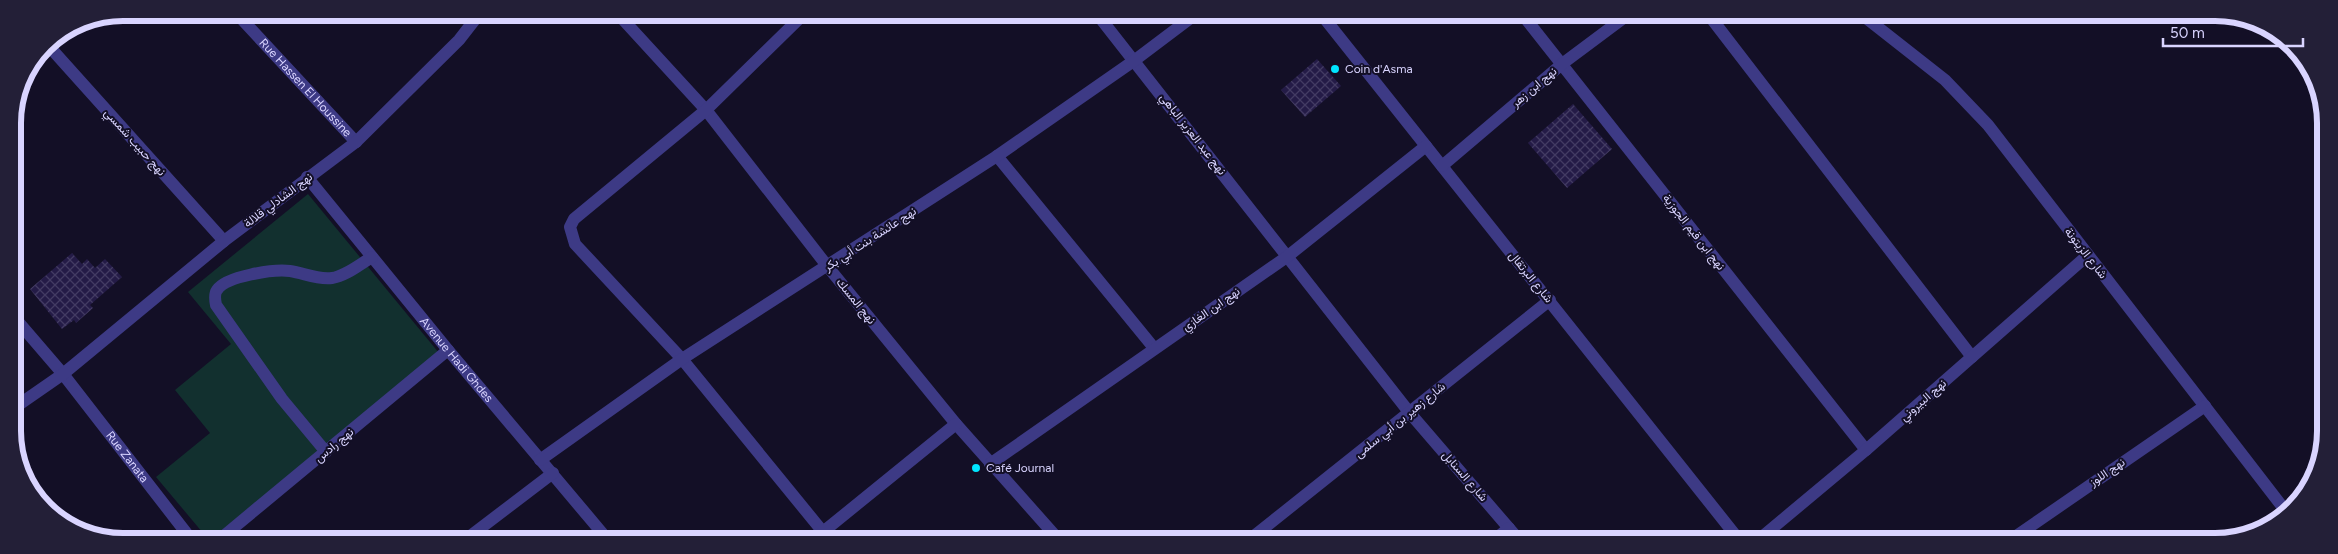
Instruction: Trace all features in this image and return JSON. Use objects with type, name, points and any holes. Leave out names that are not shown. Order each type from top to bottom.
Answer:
[{"type":"street","name":"Rue Hassen El Houssine","points":[[248,21],[356,142]]},
{"type":"street","name":"نهج الشادلي قلالة","points":[[21,403],[63,374],[224,241],[306,177],[356,142],[459,40],[474,21]]},
{"type":"street","name":"نهج المسك","points":[[624,21],[706,110],[828,267],[956,424],[1054,533]]},
{"type":"street","points":[[797,21],[706,110],[574,219],[570,227],[575,244],[682,359],[823,532],[956,424]]},
{"type":"street","name":"نهج عبد العزيز الباهي","points":[[1103,21],[1409,412]]},
{"type":"street","name":"نهج عائشة بنت أبي بكر","points":[[540,460],[682,359],[828,267],[997,156],[1135,60],[1187,21]]},
{"type":"street","name":"شارع البرتقال","points":[[1327,21],[1550,300],[1635,412],[1733,533]]},
{"type":"street","name":"نهج ابن قيم الجوزية","points":[[1528,21],[1866,450]]},
{"type":"street","name":"نهج ابن زهر","points":[[1442,166],[1562,64],[1620,21]]},
{"type":"street","points":[[1713,21],[1972,357]]},
{"type":"street","name":"شارع الزيتونة","points":[[1870,21],[1945,80],[1972,108],[2009,152],[2282,507]]},
{"type":"street","name":"نهج حبيب شمسي","points":[[53,50],[224,241]]},
{"type":"street","name":"نهج ابن الغازي","points":[[990,464],[1288,256],[1426,146]]},
{"type":"street","points":[[997,156],[1154,348]]},
{"type":"street","name":"Avenue Hadi Ghdes","points":[[306,177],[448,350],[602,533]]},
{"type":"street","name":"نهج البيروني","points":[[1766,533],[1866,450],[2088,255]]},
{"type":"street","points":[[326,452],[282,399],[216,305],[214,297],[216,290],[225,283],[248,275],[290,271],[308,276],[333,278],[372,257]]},
{"type":"street","name":"شارع زهير بن أبي سلمى","points":[[1258,533],[1550,300]]},
{"type":"street","name":"Rue Zanata","points":[[21,325],[63,374],[186,533]]},
{"type":"street","name":"نهج رادس","points":[[227,533],[448,350]]},
{"type":"street","name":"نهج اللوز","points":[[2021,533],[2205,406]]},
{"type":"street","name":"شارع السنابل","points":[[1409,412],[1513,533]]},
{"type":"street","points":[[474,533],[553,473]]},
{"type":"street","points":[[1503,533],[1509,528]]},
{"type":"green space","points":[[308,194],[439,353],[218,533],[203,533],[156,477],[210,433],[175,390],[231,344],[188,292]]},
{"type":"building","points":[[1317,59],[1341,86],[1305,117],[1281,90]]},
{"type":"building","points":[[1573,104],[1612,149],[1567,188],[1528,143]]},
{"type":"building","points":[[72,253],[82,264],[87,259],[95,268],[105,259],[122,277],[90,305],[93,308],[76,323],[74,320],[62,329],[30,289]]},
{"type":"place","name":"Coin d'Asma","points":[[1335,69]]},
{"type":"place","name":"Café Journal","points":[[976,468]]}]
